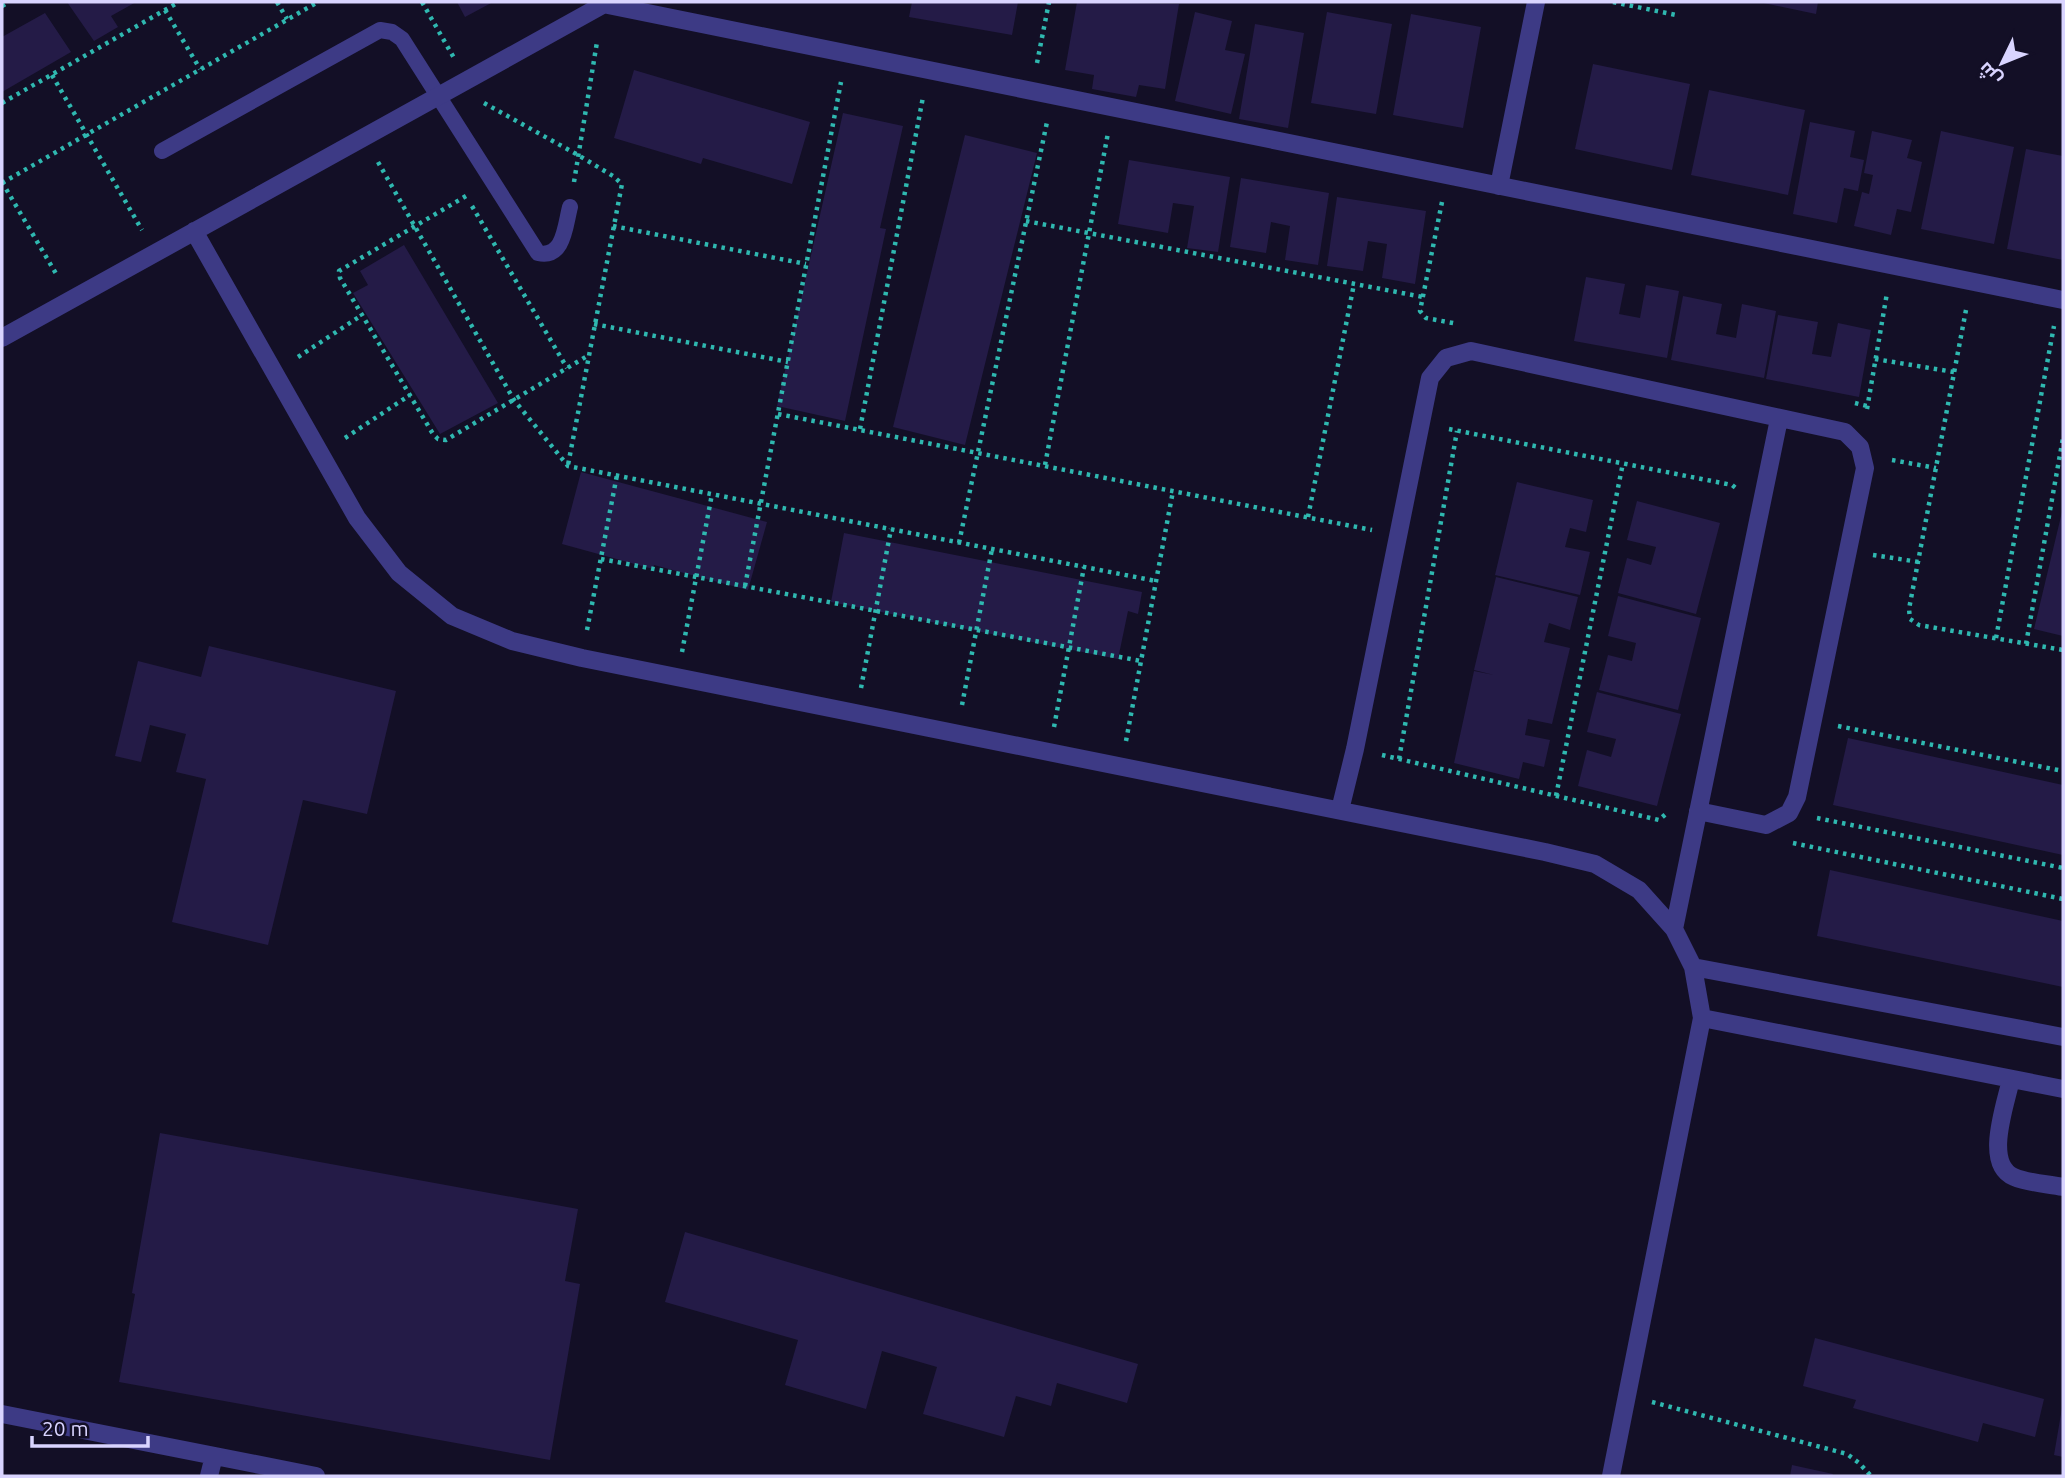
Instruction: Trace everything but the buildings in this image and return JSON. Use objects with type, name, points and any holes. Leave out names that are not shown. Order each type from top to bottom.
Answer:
[{"type":"street","points":[[1499,186],[1536,2]]},
{"type":"street","points":[[2,338],[605,3],[2061,300]]},
{"type":"street","points":[[194,231],[357,518],[399,573],[452,616],[512,641],[582,658],[1340,810],[1595,864],[1639,890],[1674,929],[1693,967],[1702,1018],[1611,1476]]},
{"type":"street","points":[[1340,810],[1355,749],[1430,379],[1446,358],[1471,351],[1845,432],[1862,451],[1865,468],[1797,797],[1789,813],[1766,825],[1698,811]]},
{"type":"street","points":[[1674,929],[1779,419]]},
{"type":"street","points":[[1693,967],[2063,1037]]},
{"type":"street","points":[[1702,1018],[2063,1089]]},
{"type":"street","points":[[2011,1079],[1997,1152],[2002,1168],[2015,1178],[2063,1187]]},
{"type":"street","points":[[2,1414],[316,1476]]},
{"type":"street","points":[[209,1476],[214,1456]]},
{"type":"lane","points":[[162,151],[380,30],[392,32],[402,39],[538,253],[554,252],[560,246],[570,207]]},
{"type":"path","points":[[2,6],[9,2]]},
{"type":"path","points":[[2,103],[178,2]]},
{"type":"path","points":[[277,2],[287,19]]},
{"type":"path","points":[[71,299],[2,182],[318,2]]},
{"type":"path","points":[[422,2],[467,80]]},
{"type":"path","points":[[1031,91],[1049,2]]},
{"type":"path","points":[[1613,2],[1676,15]]},
{"type":"path","points":[[570,207],[605,3]]},
{"type":"path","points":[[165,10],[200,69]]},
{"type":"path","points":[[746,586],[846,54]]},
{"type":"path","points":[[860,429],[928,70]]},
{"type":"path","points":[[51,75],[155,252]]},
{"type":"path","points":[[959,543],[1052,96]]},
{"type":"path","points":[[1045,465],[1113,108]]},
{"type":"path","points":[[363,137],[514,400],[568,466],[1156,581]]},
{"type":"path","points":[[1447,175],[1420,311],[1426,318],[1466,326]]},
{"type":"path","points":[[460,185],[567,369]]},
{"type":"path","points":[[466,196],[339,271],[433,434],[438,439],[446,440],[589,355]]},
{"type":"path","points":[[1026,221],[1423,297]]},
{"type":"path","points":[[613,226],[806,264]]},
{"type":"path","points":[[1892,265],[1867,406],[1862,451],[1936,468]]},
{"type":"path","points":[[1971,282],[1909,608],[1910,619],[1919,625],[2063,650]]},
{"type":"path","points":[[1308,517],[1354,284]]},
{"type":"path","points":[[1996,638],[2061,300]]},
{"type":"path","points":[[275,373],[362,315]]},
{"type":"path","points":[[594,324],[788,362]]},
{"type":"path","points":[[1875,359],[1954,372]]},
{"type":"path","points":[[321,454],[410,395]]},
{"type":"path","points":[[1854,403],[1867,406]]},
{"type":"path","points":[[778,414],[1397,535]]},
{"type":"path","points":[[1420,423],[1732,485],[1739,496]]},
{"type":"path","points":[[1399,759],[1457,430]]},
{"type":"path","points":[[2026,644],[2063,438]]},
{"type":"path","points":[[1556,796],[1623,463]]},
{"type":"path","points":[[582,658],[617,475]]},
{"type":"path","points":[[1121,766],[1173,491]]},
{"type":"path","points":[[677,676],[712,494]]},
{"type":"path","points":[[856,713],[891,529]]},
{"type":"path","points":[[957,733],[992,549]]},
{"type":"path","points":[[1848,551],[1919,562]]},
{"type":"path","points":[[601,559],[1141,661]]},
{"type":"path","points":[[1049,752],[1084,567]]},
{"type":"path","points":[[1813,721],[2063,771]]},
{"type":"path","points":[[1355,749],[1659,820],[1671,810]]},
{"type":"path","points":[[1789,813],[2063,868]]},
{"type":"path","points":[[1766,825],[1782,838],[1797,845],[2063,899]]},
{"type":"path","points":[[1627,1396],[1846,1454],[1860,1462],[1871,1476]]}]
